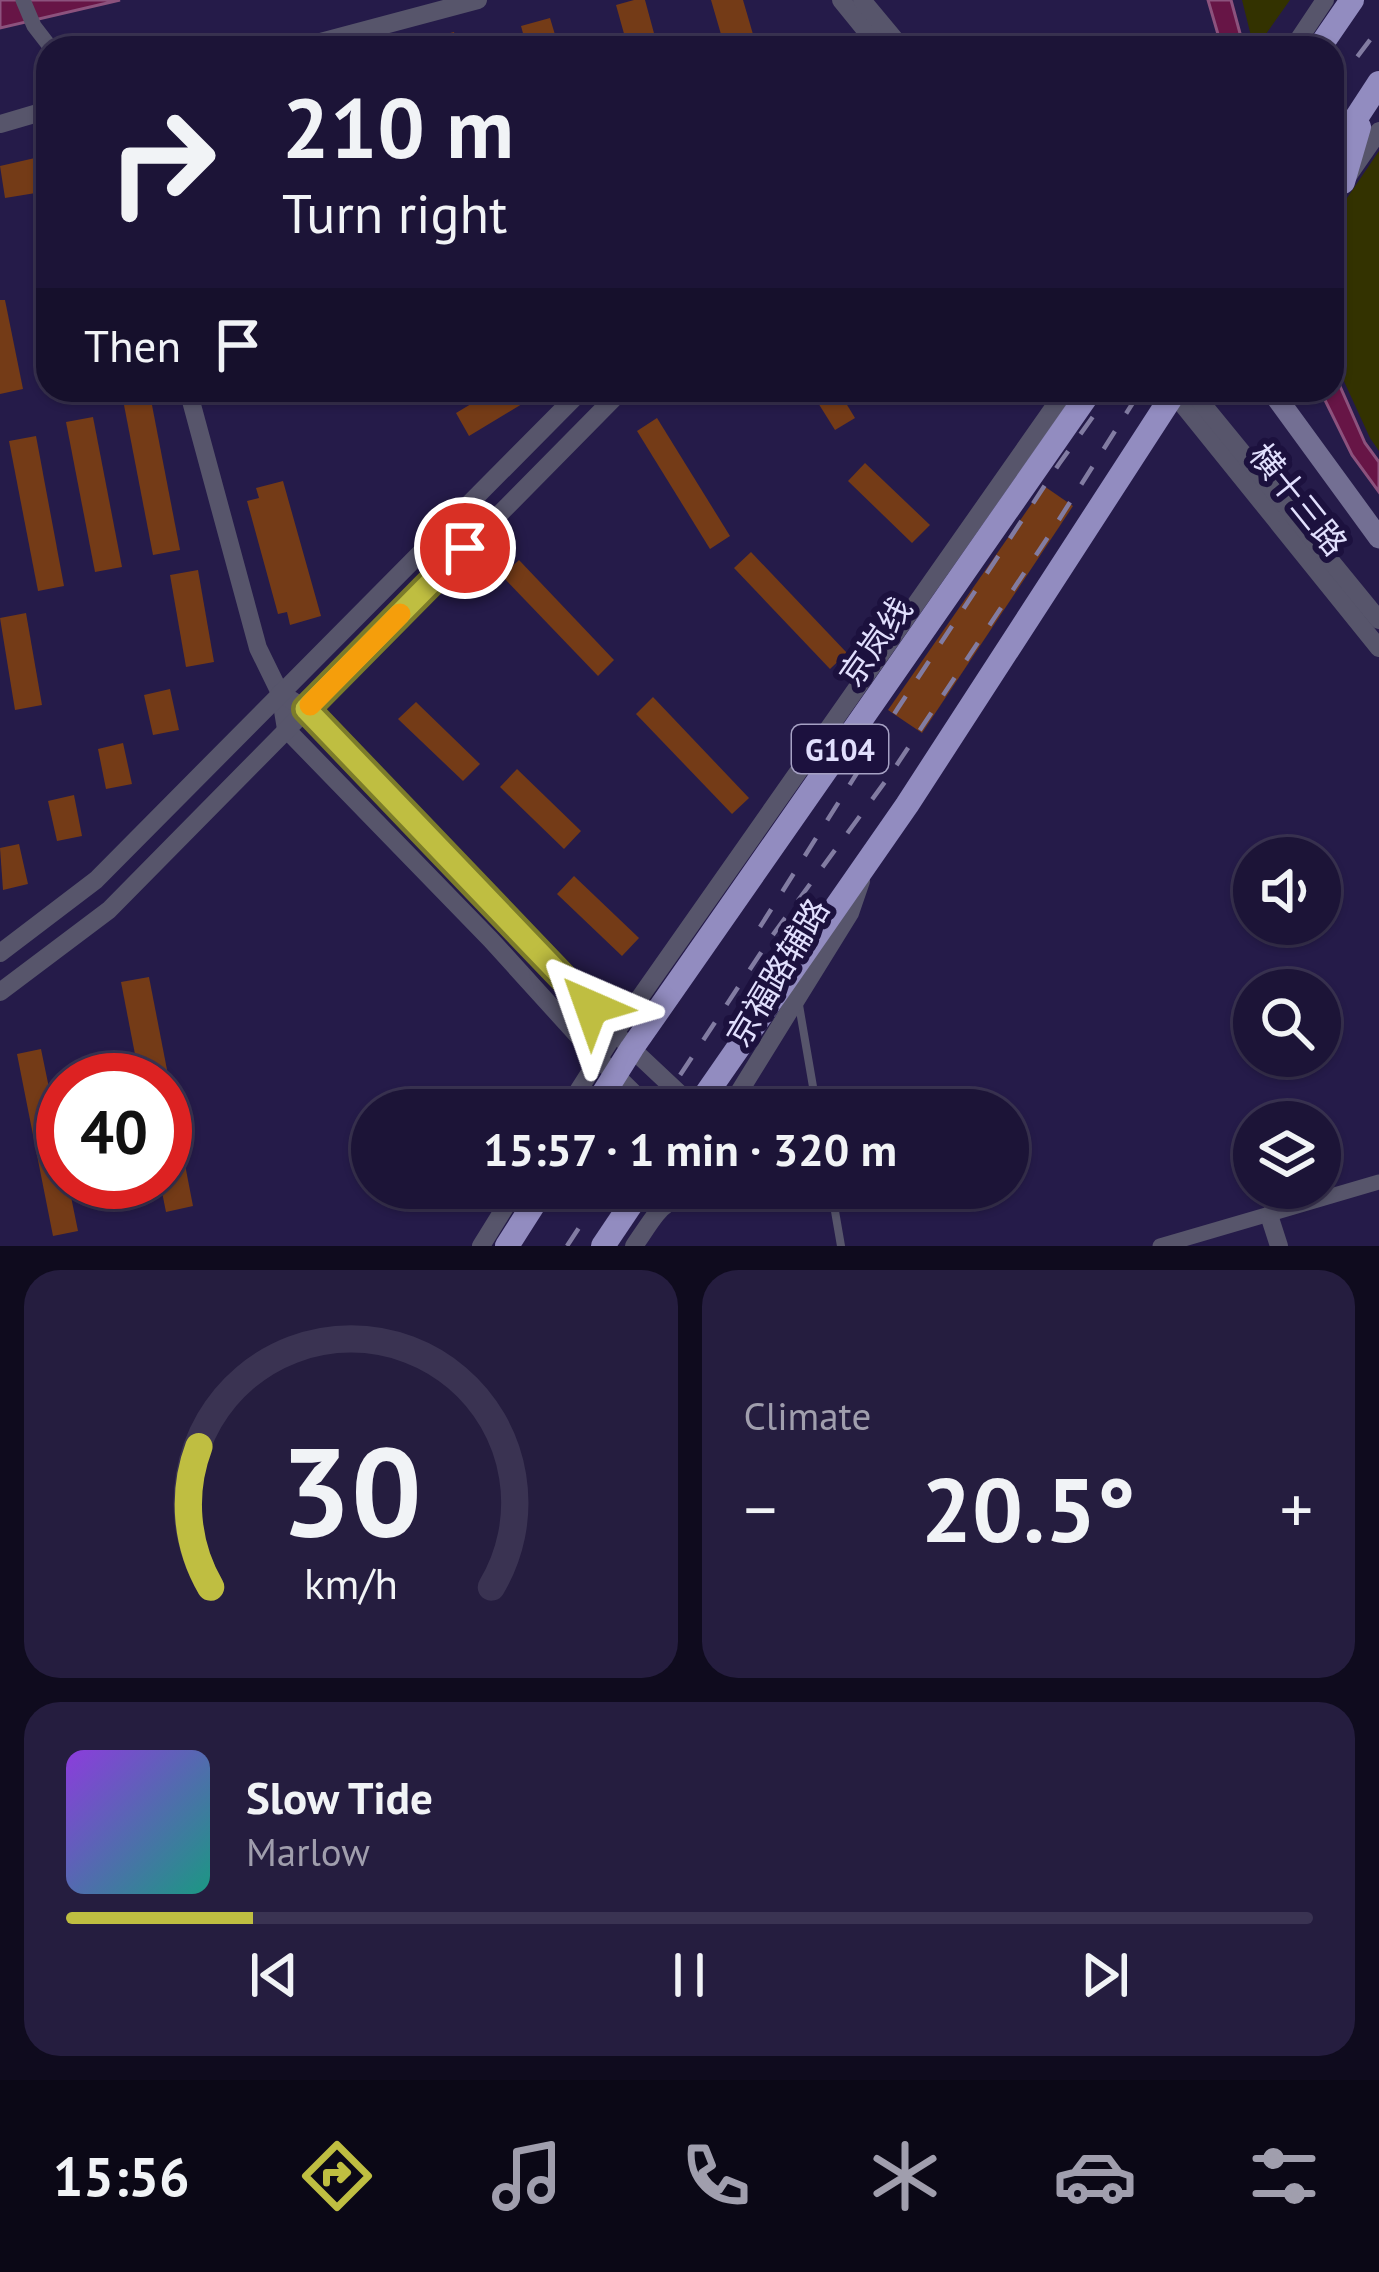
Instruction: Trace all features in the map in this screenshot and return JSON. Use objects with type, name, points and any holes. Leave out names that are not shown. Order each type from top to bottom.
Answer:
[{"type":"highway","points":[[1327,36],[1352,0]]},
{"type":"highway","points":[[1344,137],[1373,92]]},
{"type":"highway","points":[[1344,174],[1373,92]]},
{"type":"highway","name":"京岚线","points":[[599,1089],[623,1040],[1082,402]]},
{"type":"highway","name":"G104","points":[[710,1089],[1178,402]]},
{"type":"highway","points":[[508,1246],[531,1209]]},
{"type":"highway","points":[[603,1246],[628,1209]]},
{"type":"main road","points":[[1280,402],[1379,538]]},
{"type":"street","points":[[23,0],[42,36]]},
{"type":"street","points":[[343,36],[478,0]]},
{"type":"street","points":[[841,0],[870,36]]},
{"type":"street","points":[[862,0],[892,36]]},
{"type":"street","points":[[1300,36],[1325,0]]},
{"type":"street","points":[[0,124],[36,114]]},
{"type":"street","points":[[1344,182],[1379,131]]},
{"type":"street","points":[[191,402],[258,648],[280,693],[286,729],[629,1089]]},
{"type":"street","points":[[0,952],[96,880],[570,402]]},
{"type":"street","points":[[0,992],[109,910],[610,402]]},
{"type":"street","points":[[623,1040],[1058,402]]},
{"type":"street","name":"横十三路","points":[[1193,402],[1379,648]]},
{"type":"street","name":"横十三路","points":[[1194,402],[1379,620]]},
{"type":"street","points":[[280,693],[306,709],[674,1089]]},
{"type":"street","name":"京福路辅路","points":[[741,1089],[850,913],[868,860]]},
{"type":"street","points":[[586,1089],[606,1067]]},
{"type":"street","points":[[1160,1246],[1379,1181]]},
{"type":"street","points":[[481,1246],[505,1209]]},
{"type":"street","points":[[634,1246],[663,1209]]},
{"type":"street","points":[[1269,1215],[1280,1246]]},
{"type":"lane","points":[[798,999],[813,1089]]},
{"type":"lane","points":[[835,1209],[841,1246]]},
{"type":"shaded area","points":[[0,0],[120,0],[0,28]]},
{"type":"shaded area","points":[[1208,0],[1231,0],[1241,36],[1218,36]]},
{"type":"shaded area","points":[[1242,0],[1290,0],[1264,36],[1251,36]]},
{"type":"shaded area","points":[[1379,151],[1379,451],[1344,381],[1344,202]]},
{"type":"shaded area","points":[[1344,395],[1379,462],[1379,492],[1352,455],[1326,402],[1344,402]]},
{"type":"building","points":[[645,0],[655,36],[625,36],[616,5]]},
{"type":"building","points":[[711,0],[743,0],[754,36],[722,36]]},
{"type":"building","points":[[550,18],[555,36],[524,36],[521,26]]},
{"type":"building","points":[[36,158],[36,193],[5,198],[0,166]]},
{"type":"building","points":[[0,300],[5,300],[23,389],[0,394]]},
{"type":"building","points":[[151,402],[180,550],[153,555],[124,405]]},
{"type":"building","points":[[474,402],[522,404],[469,436],[456,413]]},
{"type":"building","points":[[818,402],[845,402],[855,418],[835,430]]},
{"type":"building","points":[[93,417],[122,567],[95,572],[66,422]]},
{"type":"building","points":[[657,418],[730,536],[710,549],[637,431]]},
{"type":"building","points":[[36,436],[64,586],[38,591],[9,441]]},
{"type":"building","points":[[865,463],[930,525],[912,543],[848,481]]},
{"type":"building","points":[[283,481],[321,616],[290,625],[287,612],[278,614],[247,501],[259,498],[256,488]]},
{"type":"building","points":[[1044,486],[1073,506],[922,733],[888,710]]},
{"type":"building","points":[[751,552],[847,653],[830,669],[734,568]]},
{"type":"building","points":[[519,560],[614,660],[598,676],[502,576]]},
{"type":"building","points":[[198,570],[214,662],[186,667],[170,575]]},
{"type":"building","points":[[26,613],[42,705],[15,710],[0,618]]},
{"type":"building","points":[[170,689],[179,730],[153,735],[144,695]]},
{"type":"building","points":[[653,697],[749,798],[732,814],[636,714]]},
{"type":"building","points":[[416,702],[480,764],[463,781],[398,719]]},
{"type":"building","points":[[123,743],[132,784],[106,789],[98,749]]},
{"type":"building","points":[[517,769],[581,831],[564,849],[500,787]]},
{"type":"building","points":[[74,795],[82,836],[57,841],[48,801]]},
{"type":"building","points":[[19,844],[28,884],[3,890],[0,848]]},
{"type":"building","points":[[574,876],[639,938],[622,956],[557,894]]},
{"type":"building","points":[[149,977],[164,1053],[135,1053],[121,982]]},
{"type":"building","points":[[41,1049],[42,1053],[36,1053],[36,1150],[17,1054]]},
{"type":"building","points":[[48,1209],[74,1209],[78,1231],[53,1236]]},
{"type":"railway","points":[[1344,74],[1379,28]]},
{"type":"railway","points":[[760,927],[898,708],[1103,402]]},
{"type":"railway","points":[[671,1089],[772,936],[890,775],[1133,402]]},
{"type":"railway","points":[[567,1246],[591,1209]]},
{"type":"slow traffic","points":[[310,705],[400,614]]},
{"type":"route","points":[[465,548],[306,709],[591,1007]]}]
